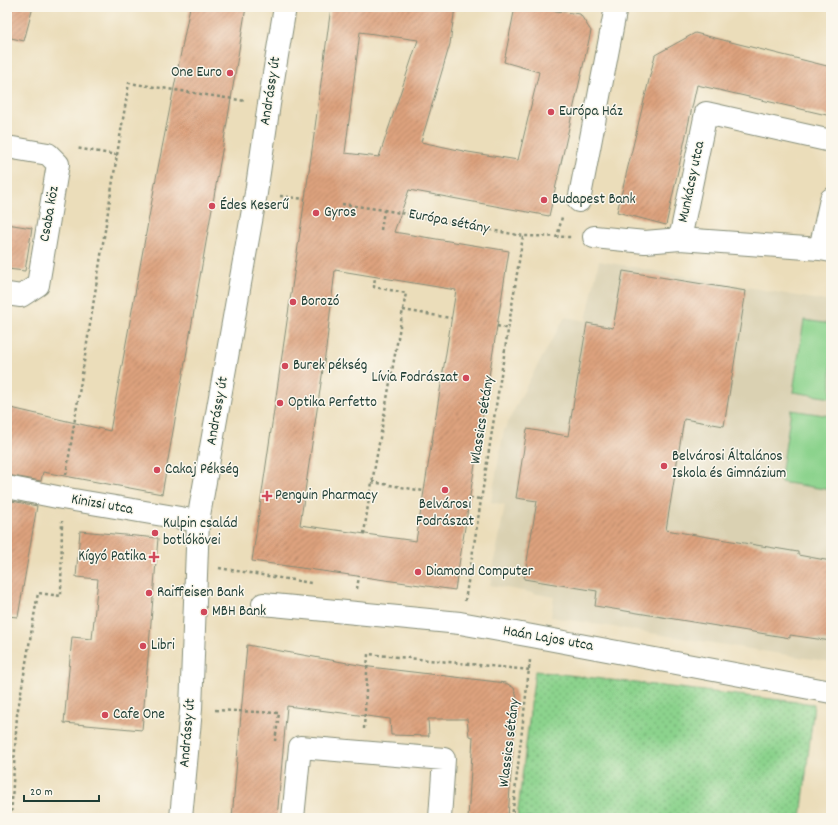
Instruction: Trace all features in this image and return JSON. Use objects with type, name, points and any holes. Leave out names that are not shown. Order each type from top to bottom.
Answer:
[{"type":"street","name":"Andrássy út","points":[[180,818],[191,708],[198,522],[254,201],[285,7]]},
{"type":"street","points":[[579,201],[616,7]]},
{"type":"street","name":"Munkácsy utca","points":[[831,141],[706,113],[680,239],[825,250],[831,199]]},
{"type":"street","name":"Csaba köz","points":[[7,147],[48,154],[58,164],[38,286],[21,296],[7,294]]},
{"type":"street","points":[[594,237],[645,242],[680,239]]},
{"type":"street","name":"Kinizsi utca","points":[[7,486],[62,498],[198,522]]},
{"type":"street","name":"Haán Lajos utca","points":[[263,604],[460,623],[831,692]]},
{"type":"street","points":[[293,818],[300,747],[444,759],[440,818]]},
{"type":"path","points":[[11,818],[17,714],[38,593],[61,596],[62,498],[129,83],[269,104]]},
{"type":"path","points":[[70,147],[117,155]]},
{"type":"path","name":"Európa sétány","points":[[342,204],[384,210],[523,236],[557,238]]},
{"type":"path","points":[[381,230],[384,210]]},
{"type":"path","name":"Wlassics sétány","points":[[464,608],[523,236]]},
{"type":"path","points":[[364,534],[406,293],[374,287],[375,276]]},
{"type":"path","points":[[403,310],[452,318]]},
{"type":"path","points":[[497,326],[508,329]]},
{"type":"path","points":[[372,482],[424,490]]},
{"type":"path","points":[[470,498],[481,500]]},
{"type":"path","points":[[357,590],[359,576]]},
{"type":"path","name":"Wlassics sétány","points":[[364,729],[368,654],[530,670],[512,818]]},
{"type":"path","points":[[191,708],[279,713],[275,742]]},
{"type":"shaded area","name":"Belvárosi Általános Iskola és Gimnázium","points":[[599,261],[831,302],[831,662],[551,617],[554,597],[490,585],[505,505],[491,502],[504,430],[531,377],[565,317],[586,321]]},
{"type":"green space","points":[[804,320],[831,324],[831,398],[793,392]]},
{"type":"green space","points":[[791,410],[831,416],[831,490],[780,482]]},
{"type":"green space","points":[[535,671],[814,704],[801,818],[517,818]]},
{"type":"building","points":[[7,7],[33,7],[24,41],[7,37]]},
{"type":"building","points":[[190,7],[246,7],[162,494],[43,472],[41,481],[7,475],[7,407],[110,431],[157,173]]},
{"type":"building","points":[[331,7],[455,7],[450,44],[421,142],[468,152],[518,160],[539,72],[504,62],[515,7],[580,14],[591,31],[549,216],[409,190],[394,232],[509,251],[455,590],[252,561],[312,150]],"holes":[[[360,32],[418,40],[379,157],[345,153]],[[335,270],[456,290],[416,541],[300,525],[326,349]]]},
{"type":"building","points":[[695,33],[831,67],[831,116],[697,85],[666,225],[617,212],[655,55]]},
{"type":"building","points":[[7,224],[32,228],[25,271],[7,269]]},
{"type":"building","points":[[623,271],[746,291],[724,426],[684,419],[666,530],[798,552],[798,555],[831,561],[831,641],[790,635],[790,638],[595,606],[597,591],[524,579],[537,501],[516,498],[527,429],[568,436],[587,323],[613,328]]},
{"type":"building","points":[[7,500],[37,506],[18,617],[7,616]]},
{"type":"building","points":[[80,531],[158,538],[142,730],[64,723],[72,637],[92,639],[98,579],[76,577]]},
{"type":"building","points":[[247,645],[370,667],[506,683],[514,688],[517,698],[508,818],[468,818],[473,737],[469,736],[467,719],[428,719],[429,736],[391,735],[390,719],[287,706],[277,818],[232,818]]},
{"type":"place","name":"One Euro","points":[[230,73]]},
{"type":"place","name":"Európa Ház","points":[[551,112]]},
{"type":"place","name":"Budapest Bank","points":[[544,200]]},
{"type":"place","name":"Édes Keserű","points":[[212,206]]},
{"type":"place","name":"Gyros","points":[[316,213]]},
{"type":"place","name":"Borozó","points":[[293,302]]},
{"type":"place","name":"Burek pékség","points":[[285,366]]},
{"type":"place","name":"Lívia Fodrászat","points":[[466,378]]},
{"type":"place","name":"Optika Perfetto","points":[[280,403]]},
{"type":"place","name":"Belvárosi Általános Iskola és Gimnázium","points":[[664,466]]},
{"type":"place","name":"Cakaj Pékség","points":[[157,470]]},
{"type":"place","name":"Belvárosi Fodrászat","points":[[445,490]]},
{"type":"place","name":"Penguin Pharmacy","points":[[267,496]]},
{"type":"place","name":"Kulpin család botlókövei","points":[[155,533]]},
{"type":"place","name":"Kígyó Patika","points":[[154,557]]},
{"type":"place","name":"Diamond Computer","points":[[418,572]]},
{"type":"place","name":"Raiffeisen Bank","points":[[149,593]]},
{"type":"place","name":"MBH Bank","points":[[204,612]]},
{"type":"place","name":"Libri","points":[[143,646]]},
{"type":"place","name":"Cafe One","points":[[105,715]]}]
